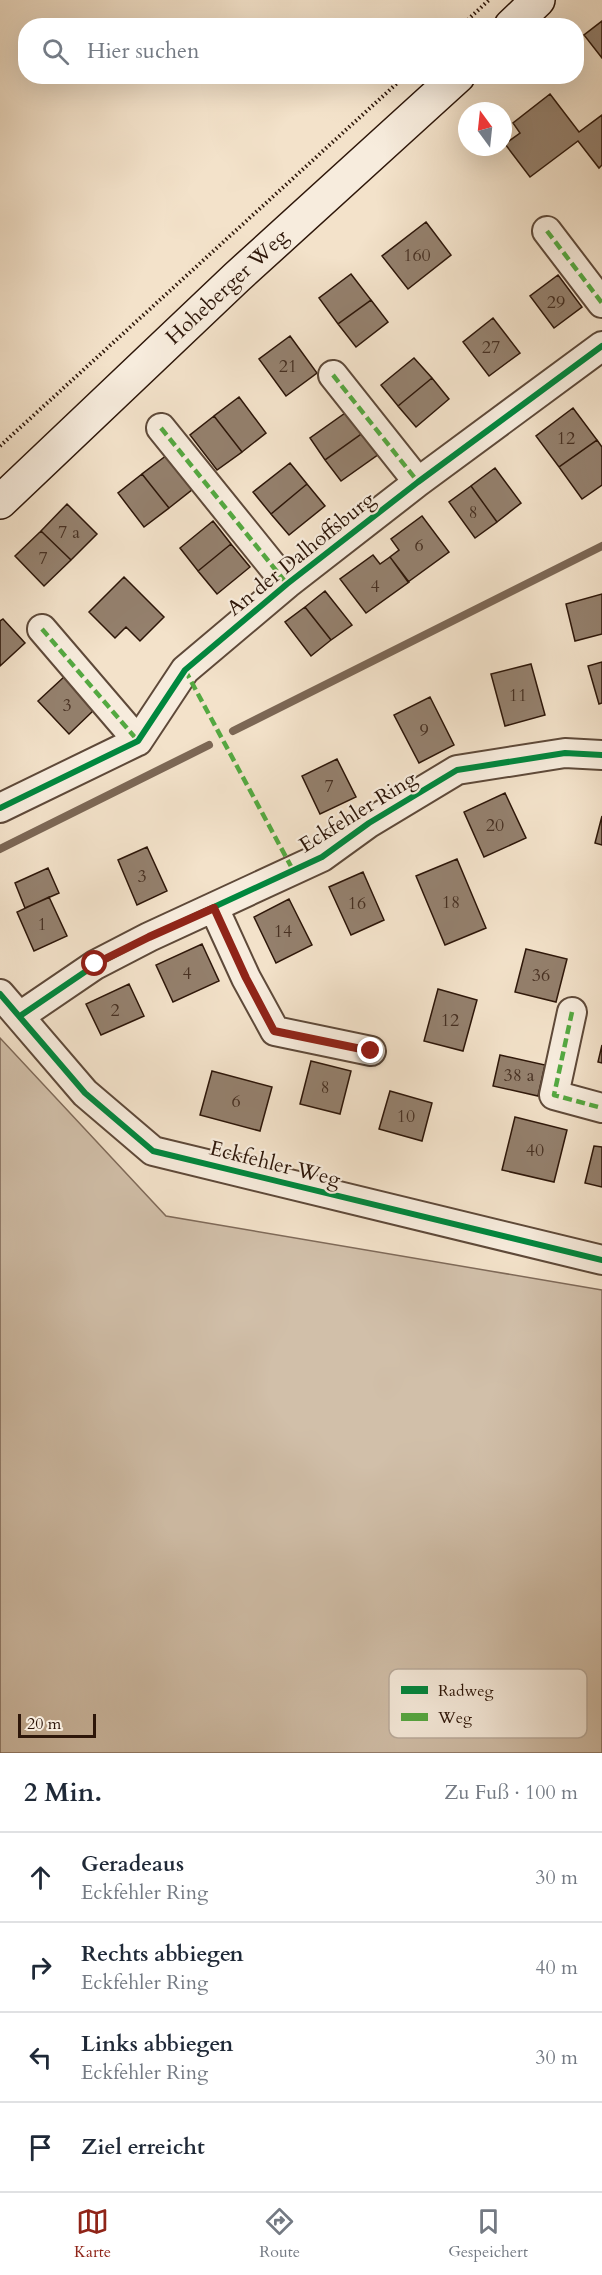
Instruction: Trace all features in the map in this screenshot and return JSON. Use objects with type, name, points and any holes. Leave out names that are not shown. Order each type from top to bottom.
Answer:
[{"type":"street","points":[[519,18],[538,0]]},
{"type":"street","name":"Hoheberger Weg","points":[[0,502],[237,277],[449,84]]},
{"type":"street","points":[[547,231],[602,303]]},
{"type":"street","name":"An der Dalhoffsburg","points":[[138,741],[185,670],[287,584],[418,482],[602,346]]},
{"type":"street","points":[[333,375],[418,482]]},
{"type":"street","name":"An der Dalhoffsburg","points":[[161,428],[287,584]]},
{"type":"street","points":[[0,808],[138,741],[42,629]]},
{"type":"street","name":"Eckfehler Ring","points":[[20,1016],[95,964],[322,857],[369,823],[458,770],[565,753],[602,755]]},
{"type":"street","points":[[214,908],[246,978],[274,1031],[371,1051]]},
{"type":"street","name":"Eckfehler Weg","points":[[0,994],[85,1093],[153,1151],[602,1260]]},
{"type":"street","points":[[572,1012],[554,1095],[602,1108]]},
{"type":"path","points":[[470,18],[489,0]]},
{"type":"path","points":[[0,446],[396,84]]},
{"type":"shaded area","points":[[0,1038],[166,1216],[602,1290],[602,1753],[0,1753]]},
{"type":"building","points":[[602,21],[602,58],[584,35]]},
{"type":"building","points":[[550,94],[579,132],[602,115],[602,165],[599,168],[578,141],[530,177],[512,153],[512,139],[520,133],[513,123]]},
{"type":"building","points":[[426,222],[451,255],[408,289],[382,256]]},
{"type":"building","points":[[351,274],[371,300],[338,324],[319,298]]},
{"type":"building","points":[[558,275],[582,307],[554,328],[530,296]]},
{"type":"building","points":[[371,300],[388,322],[356,347],[338,324]]},
{"type":"building","points":[[493,318],[520,353],[489,376],[463,342]]},
{"type":"building","points":[[290,336],[317,373],[286,396],[259,359]]},
{"type":"building","points":[[414,358],[432,378],[398,406],[381,385]]},
{"type":"building","points":[[432,378],[449,399],[416,427],[398,406]]},
{"type":"building","points":[[239,397],[266,433],[242,452],[214,416]]},
{"type":"building","points":[[573,408],[597,440],[559,467],[536,436]]},
{"type":"building","points":[[348,411],[364,432],[325,460],[310,438]]},
{"type":"building","points":[[214,416],[242,452],[217,470],[190,435]]},
{"type":"building","points":[[364,432],[379,454],[341,481],[325,460]]},
{"type":"building","points":[[597,440],[602,447],[602,485],[582,499],[559,467]]},
{"type":"building","points":[[167,455],[193,489],[169,508],[142,474]]},
{"type":"building","points":[[290,463],[307,484],[271,514],[253,492]]},
{"type":"building","points":[[495,468],[521,503],[497,522],[471,486]]},
{"type":"building","points":[[142,474],[169,508],[144,527],[118,493]]},
{"type":"building","points":[[307,484],[325,506],[289,535],[271,514]]},
{"type":"building","points":[[471,486],[497,522],[475,538],[449,502]]},
{"type":"building","points":[[67,504],[97,534],[71,560],[41,531]]},
{"type":"building","points":[[422,516],[449,552],[408,582],[390,557],[399,550],[391,539]]},
{"type":"building","points":[[213,521],[231,544],[198,571],[180,548]]},
{"type":"building","points":[[41,531],[71,560],[44,586],[15,556]]},
{"type":"building","points":[[231,544],[250,567],[217,594],[198,571]]},
{"type":"building","points":[[373,555],[380,564],[390,557],[409,582],[366,613],[340,579]]},
{"type":"building","points":[[124,577],[164,617],[140,641],[126,627],[115,638],[89,612]]},
{"type":"building","points":[[325,591],[352,625],[331,640],[305,607]]},
{"type":"building","points":[[602,594],[602,634],[575,641],[566,604]]},
{"type":"building","points":[[305,607],[331,640],[311,656],[285,622]]},
{"type":"building","points":[[3,619],[25,643],[0,666],[0,621]]},
{"type":"building","points":[[602,662],[602,703],[599,704],[588,666]]},
{"type":"building","points":[[531,664],[545,715],[505,726],[491,674]]},
{"type":"building","points":[[65,676],[95,709],[69,734],[38,701]]},
{"type":"building","points":[[430,697],[454,745],[419,763],[394,715]]},
{"type":"building","points":[[337,759],[356,797],[320,814],[302,776]]},
{"type":"building","points":[[505,793],[526,838],[484,857],[464,812]]},
{"type":"building","points":[[602,816],[602,845],[595,843]]},
{"type":"building","points":[[147,847],[167,891],[137,905],[118,860]]},
{"type":"building","points":[[457,859],[486,928],[445,945],[416,876]]},
{"type":"building","points":[[48,868],[59,893],[25,908],[15,883]]},
{"type":"building","points":[[363,872],[384,920],[351,935],[329,887]]},
{"type":"building","points":[[49,897],[67,936],[34,951],[17,912]]},
{"type":"building","points":[[289,899],[312,945],[276,963],[254,917]]},
{"type":"building","points":[[202,944],[219,981],[173,1002],[156,965]]},
{"type":"building","points":[[526,949],[567,959],[556,1002],[515,992]]},
{"type":"building","points":[[129,984],[144,1016],[101,1035],[86,1004]]},
{"type":"building","points":[[438,989],[477,1000],[463,1051],[424,1041]]},
{"type":"building","points":[[602,1045],[602,1063],[598,1062]]},
{"type":"building","points":[[500,1055],[545,1065],[538,1096],[493,1086]]},
{"type":"building","points":[[311,1061],[351,1071],[340,1114],[300,1104]]},
{"type":"building","points":[[212,1071],[272,1087],[260,1131],[200,1115]]},
{"type":"building","points":[[390,1091],[432,1103],[422,1141],[379,1129]]},
{"type":"building","points":[[515,1117],[567,1130],[554,1182],[502,1170]]},
{"type":"building","points":[[594,1146],[602,1147],[602,1187],[585,1183]]},
{"type":"waterway","points":[[233,731],[602,546]]},
{"type":"waterway","points":[[0,849],[209,745]]},
{"type":"marked path","points":[[547,231],[602,303]]},
{"type":"marked path","points":[[333,375],[418,482]]},
{"type":"marked path","points":[[161,428],[287,584]]},
{"type":"marked path","points":[[42,629],[138,741]]},
{"type":"marked path","points":[[185,670],[293,870]]},
{"type":"marked path","points":[[214,908],[246,978],[275,1031],[371,1051]]},
{"type":"marked path","points":[[572,1012],[554,1095],[602,1108]]},
{"type":"cycle path","points":[[0,808],[138,741],[185,670],[287,584],[418,482],[602,346]]},
{"type":"cycle path","points":[[20,1016],[95,965],[149,937],[322,857],[369,823],[457,770],[565,753],[602,755]]},
{"type":"cycle path","points":[[0,994],[85,1093],[153,1151],[602,1260]]},
{"type":"route","points":[[95,964],[214,908],[246,978],[274,1031],[371,1051]]}]
